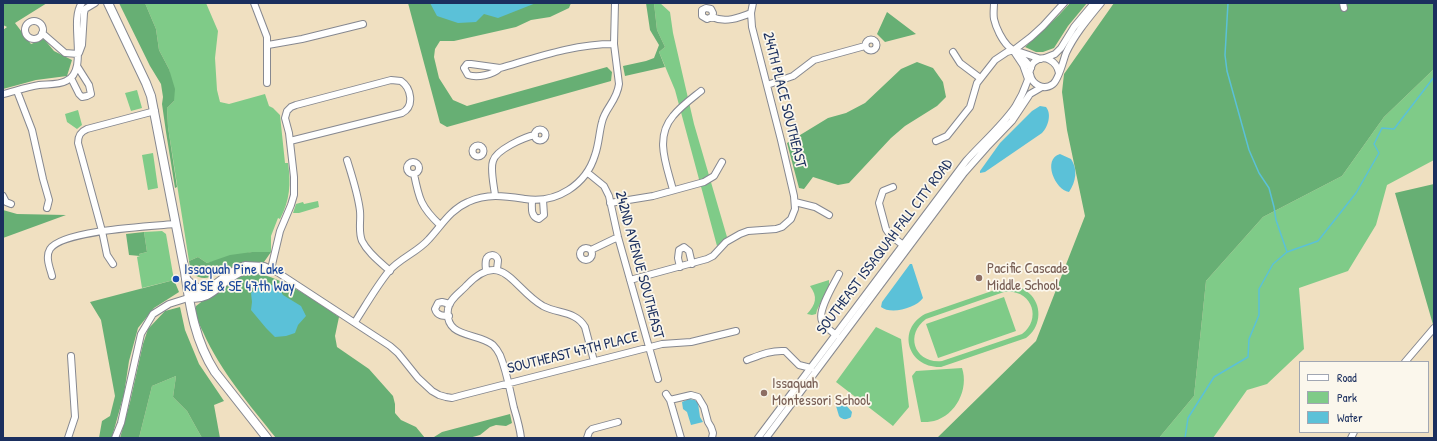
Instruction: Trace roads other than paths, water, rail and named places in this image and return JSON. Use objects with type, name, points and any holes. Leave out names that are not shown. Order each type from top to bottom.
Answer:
[{"type":"main road","points":[[108,3],[146,83],[155,111],[188,298],[199,342],[209,363],[267,438]]},
{"type":"street","points":[[3,94],[27,87],[66,81],[71,78],[77,66],[78,12],[82,3]]},
{"type":"street","points":[[78,54],[82,45],[85,9],[95,3]]},
{"type":"street","points":[[254,3],[265,30],[268,45],[267,83]]},
{"type":"street","points":[[115,438],[121,423],[144,328],[153,314],[160,309],[176,301],[188,298],[195,293],[205,291],[239,267],[245,265],[264,266],[284,276],[355,322],[390,271],[422,246],[453,211],[461,205],[477,198],[495,195],[543,200],[565,193],[581,180],[588,173],[596,151],[602,120],[616,97],[618,90],[619,84],[614,44],[615,3]]},
{"type":"street","name":"244TH PLACE SOUTHEAST","points":[[753,3],[751,12],[753,32],[782,140],[795,202]]},
{"type":"street","points":[[994,3],[994,19],[1004,41],[1026,60],[1034,83],[1042,87],[1049,86],[1056,81],[1072,41],[1101,3]]},
{"type":"street","points":[[936,141],[947,136],[970,107],[975,88],[980,78],[1001,55],[1014,50],[1027,40],[1043,26],[1064,3]]},
{"type":"street","points":[[1030,70],[1034,62],[1055,54],[1061,48],[1074,27],[1094,3]]},
{"type":"street","points":[[712,17],[727,20],[742,17],[751,12]]},
{"type":"street","points":[[268,45],[302,39],[363,24]]},
{"type":"street","points":[[42,33],[65,53],[78,54]]},
{"type":"street","points":[[500,68],[467,64],[464,68],[466,74],[471,76],[482,75],[563,49],[596,44],[614,44]]},
{"type":"street","points":[[767,85],[792,76],[814,60],[866,46]]},
{"type":"street","points":[[1014,50],[1050,59],[1056,65],[1059,73]]},
{"type":"street","points":[[1014,50],[1023,65],[1028,80]]},
{"type":"street","points":[[953,52],[960,63],[980,78]]},
{"type":"street","points":[[71,78],[82,97],[91,94],[89,85],[77,66]]},
{"type":"street","name":"SOUTHEAST ISSAQUAH FALL CITY ROAD","points":[[758,438],[966,161],[1010,113],[1028,80],[1030,70]]},
{"type":"street","points":[[271,269],[280,231],[294,195],[294,177],[286,118],[287,111],[290,107],[296,105],[396,79],[401,81],[407,87],[410,102],[408,109],[402,113],[290,141]]},
{"type":"street","name":"SOUTHEAST ISSAQUAH FALL CITY ROAD","points":[[766,438],[964,173],[1012,121],[1031,93],[1042,87]]},
{"type":"street","points":[[17,91],[32,130],[49,200],[47,208]]},
{"type":"street","points":[[673,190],[662,147],[664,133],[669,120],[674,114],[701,91]]},
{"type":"street","points":[[113,264],[107,255],[102,230],[78,143],[80,134],[87,129],[155,111]]},
{"type":"street","points":[[495,195],[492,165],[494,158],[503,149],[535,135]]},
{"type":"street","points":[[483,153],[494,158]]},
{"type":"street","points":[[347,160],[360,212],[359,227],[363,242],[372,255],[390,271]]},
{"type":"street","points":[[610,203],[636,200],[710,180],[718,171],[722,162]]},
{"type":"street","name":"242ND AVENUE SOUTHEAST","points":[[588,173],[607,190],[618,237],[648,348],[658,379]]},
{"type":"street","points":[[414,174],[421,203],[430,216],[440,225]]},
{"type":"street","points":[[893,187],[883,190],[880,204],[884,223],[888,232],[903,245]]},
{"type":"street","points":[[3,196],[6,202],[11,204]]},
{"type":"street","points":[[532,200],[533,215],[535,218],[539,219],[544,215],[543,200]]},
{"type":"street","points":[[630,280],[707,259],[713,256],[726,242],[748,231],[776,229],[782,227],[791,219],[795,202],[815,207],[829,215]]},
{"type":"street","points":[[52,276],[48,258],[49,251],[52,246],[59,242],[102,230],[176,224]]},
{"type":"street","points":[[591,250],[618,237]]},
{"type":"street","points":[[680,266],[678,252],[684,247],[689,251],[692,264]]},
{"type":"street","points":[[486,271],[486,259],[488,256],[492,255],[497,259],[495,270]]},
{"type":"street","points":[[188,298],[197,300],[206,297],[241,272],[264,271],[271,269]]},
{"type":"street","points":[[520,438],[503,363],[496,348],[484,340],[466,335],[454,329],[449,316],[449,307],[475,277],[486,271],[495,270],[509,276],[536,302],[553,311],[568,314],[579,319],[585,327],[594,361]]},
{"type":"street","points":[[836,335],[827,328],[821,320],[821,314],[839,274]]},
{"type":"street","points":[[185,277],[196,287],[200,288],[214,284]]},
{"type":"street","points":[[449,307],[440,302],[435,308],[435,311],[438,314],[449,316]]},
{"type":"street","name":"SOUTHEAST 47TH PLACE","points":[[355,322],[398,353],[427,386],[439,395],[452,398],[662,344],[691,342],[736,331]]},
{"type":"street","points":[[1405,361],[1434,328]]},
{"type":"street","points":[[747,360],[776,350],[785,351],[799,365],[811,368]]},
{"type":"street","points":[[68,438],[75,417],[71,356]]},
{"type":"street","points":[[666,394],[670,400],[681,438]]},
{"type":"street","points":[[670,400],[691,395],[698,397],[704,407],[704,414],[711,427],[713,433],[712,438]]},
{"type":"street","points":[[587,438],[592,429],[618,422]]},
{"type":"water","points":[[430,3],[536,3],[498,18],[484,14],[476,22],[458,23],[437,16]]},
{"type":"water","points":[[1040,106],[1046,107],[1049,113],[1046,127],[1042,133],[985,172],[980,173],[1000,143],[1032,111]]},
{"type":"water","points":[[1060,154],[1071,159],[1075,167],[1075,180],[1069,192],[1059,186],[1052,174],[1052,162],[1055,157]]},
{"type":"water","points":[[910,264],[912,264],[923,298],[915,305],[903,309],[891,310],[881,307],[882,302]]},
{"type":"water","points":[[261,284],[272,285],[279,288],[283,295],[301,306],[306,316],[298,325],[295,333],[275,337],[251,310],[251,293]]},
{"type":"water","points":[[689,399],[695,400],[698,403],[700,417],[703,422],[691,425],[687,412],[683,409],[682,402]]},
{"type":"water","points":[[839,402],[844,403],[852,412],[851,417],[848,419],[839,416],[836,406]]},
{"type":"waterway","points":[[1228,3],[1225,55],[1227,71],[1249,150],[1259,173],[1269,188],[1276,220],[1287,252]]},
{"type":"waterway","points":[[1185,438],[1188,418],[1214,377],[1248,357],[1249,339],[1259,315],[1259,289],[1273,264],[1287,252],[1318,241],[1356,193],[1379,153],[1374,144],[1382,128],[1394,129],[1434,77]]},
{"type":"place","name":"Pacific Cascade Middle School","points":[[979,278]]},
{"type":"place","name":"Issaquah Pine Lake Rd SE & SE 47th Way","points":[[176,279]]},
{"type":"place","name":"Issaquah Montessori School","points":[[764,393]]}]
